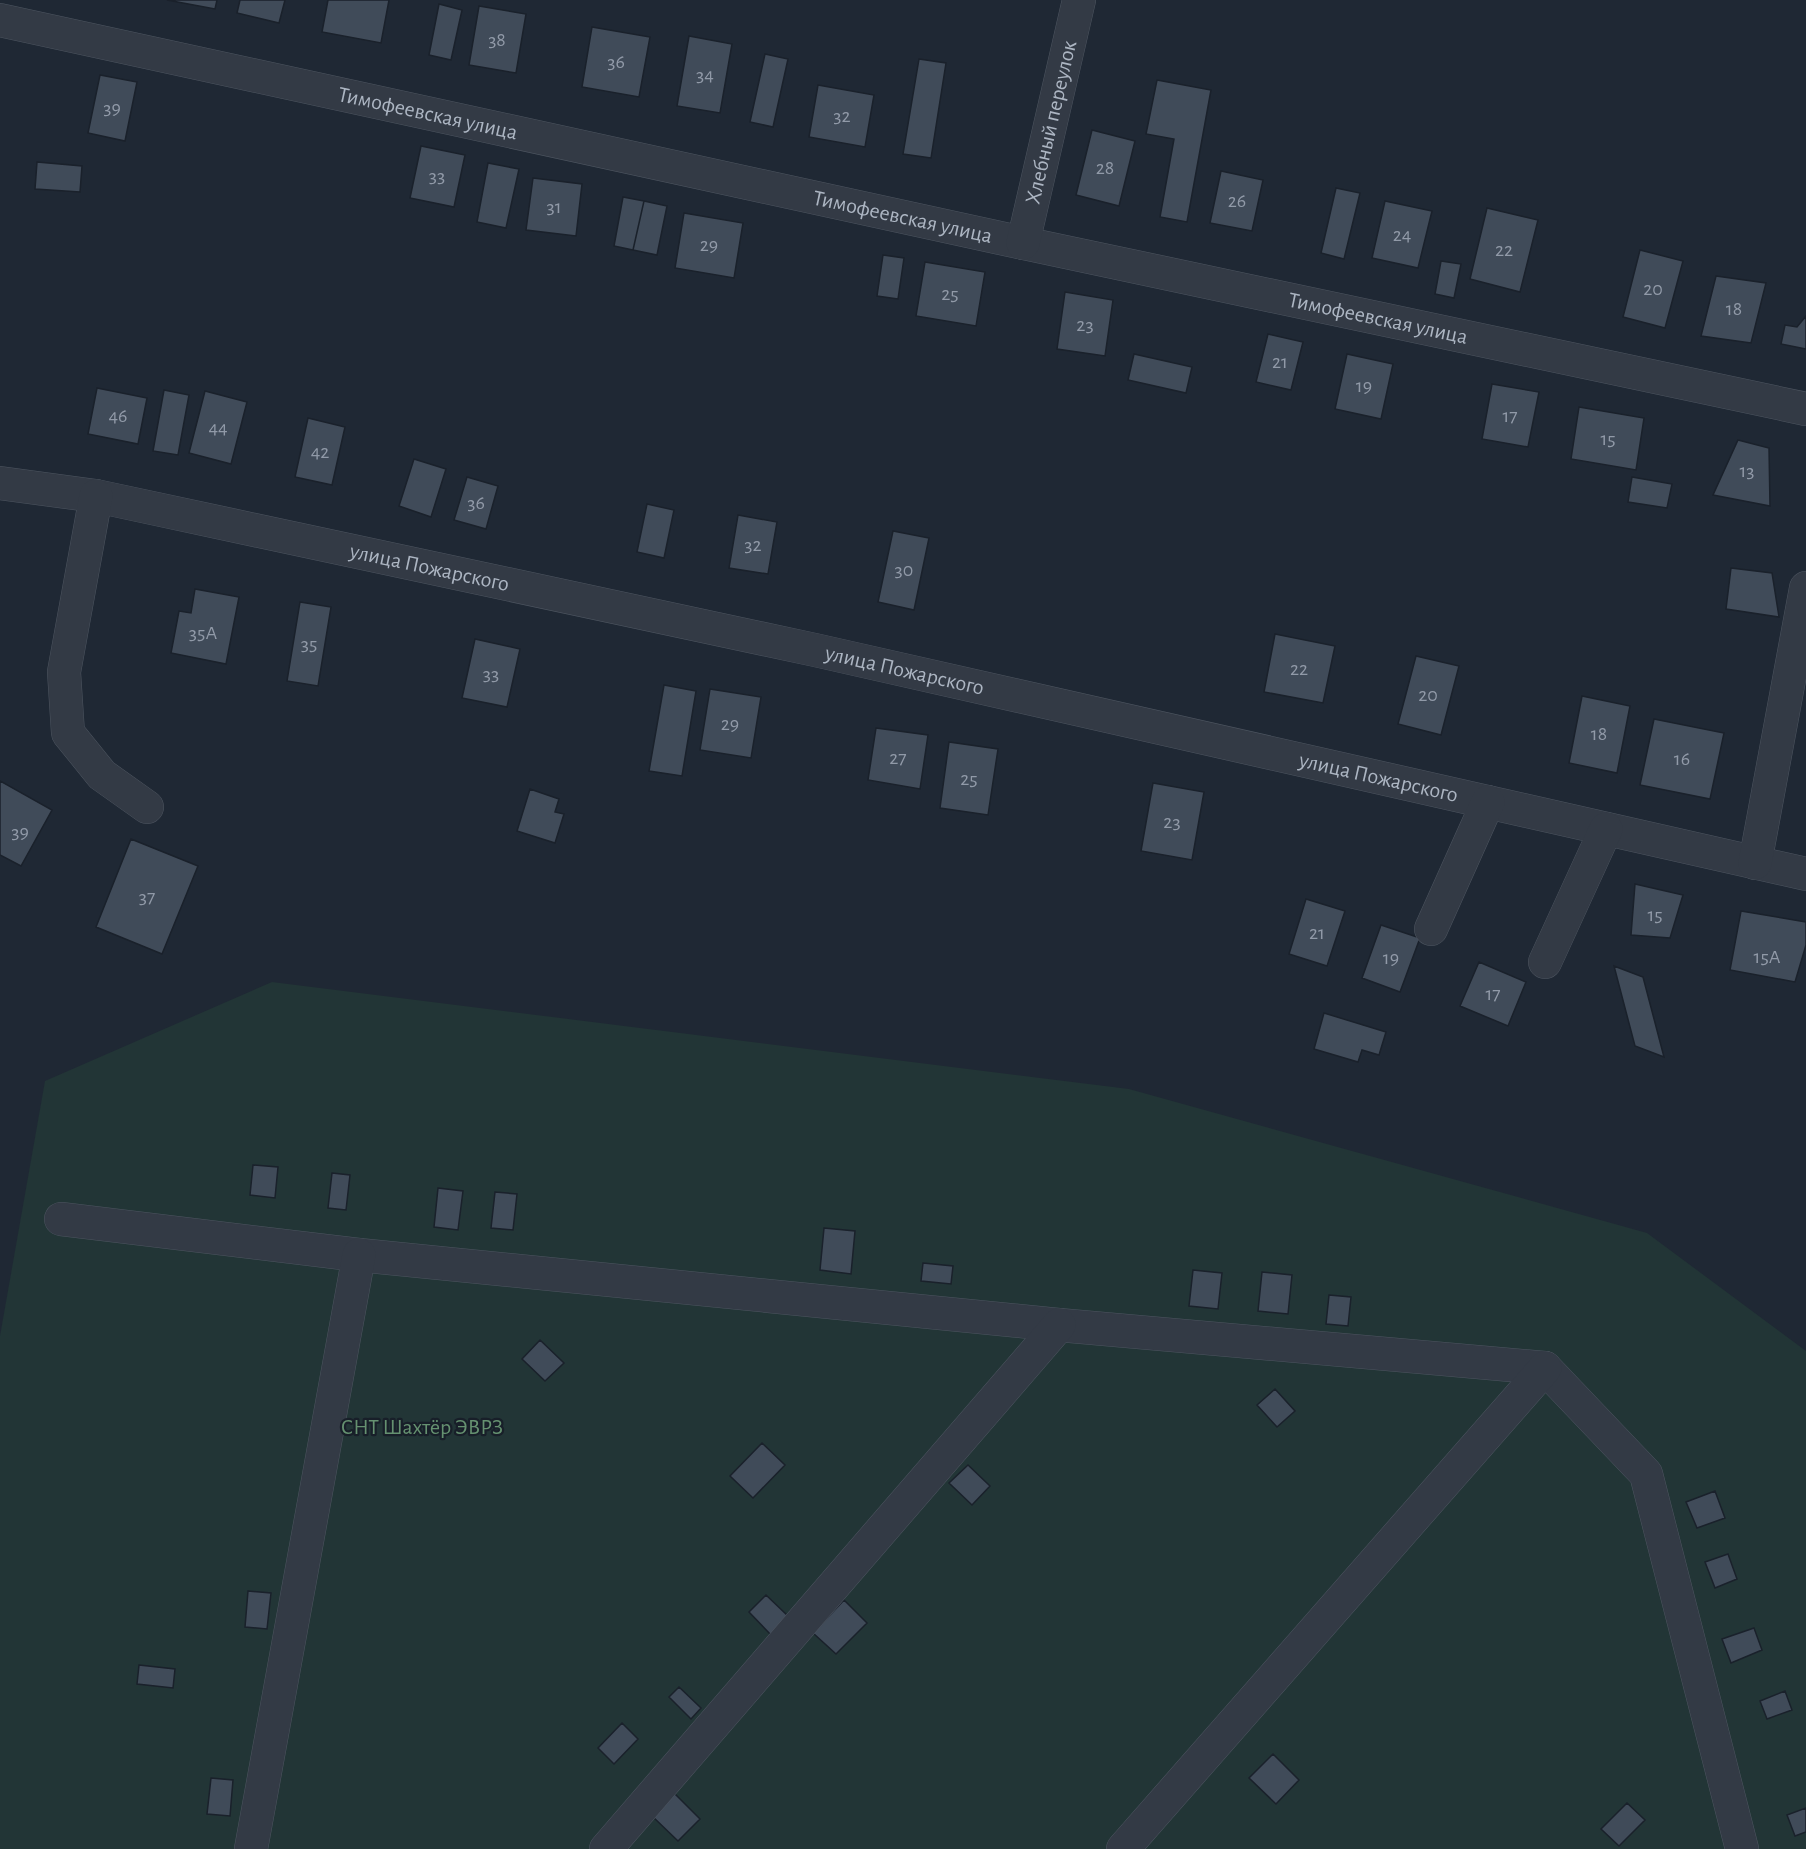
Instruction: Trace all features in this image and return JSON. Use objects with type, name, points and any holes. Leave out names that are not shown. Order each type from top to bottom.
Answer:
[{"type":"street","name":"Хлебный переулок","points":[[1023,243],[1079,0]]},
{"type":"street","name":"Тимофеевская улица","points":[[0,20],[1023,243],[1806,409]]},
{"type":"street","name":"улица Пожарского","points":[[0,483],[96,496],[826,652],[1806,874]]},
{"type":"street","points":[[96,496],[64,672],[68,733],[102,774],[147,807]]},
{"type":"street","points":[[1755,862],[1806,588]]},
{"type":"street","points":[[1431,929],[1488,802]]},
{"type":"street","points":[[1545,962],[1606,829]]},
{"type":"street","points":[[61,1219],[359,1255],[1059,1325],[1545,1368],[1647,1474],[1742,1849]]},
{"type":"street","points":[[251,1849],[359,1255]]},
{"type":"street","points":[[606,1849],[1059,1325]]},
{"type":"street","points":[[1123,1849],[1545,1368]]},
{"type":"green space","name":"СНТ Шахтёр ЭВРЗ","points":[[272,982],[1129,1089],[1647,1233],[1806,1351],[1806,1849],[0,1849],[0,1336],[45,1081]]},
{"type":"building","points":[[167,0],[217,0],[215,9]]},
{"type":"building","points":[[240,0],[285,0],[279,23],[237,13]]},
{"type":"building","points":[[328,0],[389,0],[381,43],[322,32]]},
{"type":"building","points":[[439,4],[462,10],[451,60],[429,55]]},
{"type":"building","points":[[479,6],[526,14],[516,73],[469,65]]},
{"type":"building","points":[[592,27],[650,37],[639,97],[582,87]]},
{"type":"building","points":[[689,36],[732,44],[720,113],[677,106]]},
{"type":"building","points":[[765,54],[788,59],[773,127],[750,122]]},
{"type":"building","points":[[919,59],[946,63],[931,158],[903,154]]},
{"type":"building","points":[[100,75],[137,82],[125,141],[88,133]]},
{"type":"building","points":[[1157,80],[1211,90],[1187,222],[1160,217],[1174,139],[1146,134]]},
{"type":"building","points":[[818,85],[874,95],[865,147],[809,137]]},
{"type":"building","points":[[1092,130],[1135,141],[1119,206],[1076,195]]},
{"type":"building","points":[[421,146],[465,155],[454,207],[410,198]]},
{"type":"building","points":[[37,162],[82,166],[80,192],[35,189]]},
{"type":"building","points":[[488,163],[519,169],[506,228],[477,222]]},
{"type":"building","points":[[1221,171],[1263,180],[1252,231],[1210,223]]},
{"type":"building","points":[[533,178],[582,184],[576,236],[526,230]]},
{"type":"building","points":[[1336,188],[1360,193],[1344,259],[1321,253]]},
{"type":"building","points":[[623,197],[644,201],[633,250],[614,246]]},
{"type":"building","points":[[644,201],[667,206],[657,255],[633,250]]},
{"type":"building","points":[[1385,201],[1432,211],[1418,268],[1372,258]]},
{"type":"building","points":[[1487,208],[1538,220],[1520,292],[1470,279]]},
{"type":"building","points":[[684,213],[743,223],[734,278],[675,268]]},
{"type":"building","points":[[1640,250],[1683,261],[1665,328],[1623,317]]},
{"type":"building","points":[[883,255],[904,258],[898,299],[877,296]]},
{"type":"building","points":[[1441,261],[1461,264],[1454,298],[1435,294]]},
{"type":"building","points":[[925,262],[985,272],[976,326],[916,316]]},
{"type":"building","points":[[1716,276],[1766,283],[1751,343],[1701,336]]},
{"type":"building","points":[[1065,292],[1113,300],[1105,356],[1057,349]]},
{"type":"building","points":[[1806,316],[1806,349],[1781,344],[1785,325],[1797,327]]},
{"type":"building","points":[[1268,334],[1303,342],[1291,390],[1256,382]]},
{"type":"building","points":[[1134,354],[1192,367],[1186,393],[1128,380]]},
{"type":"building","points":[[1347,354],[1393,364],[1381,419],[1335,409]]},
{"type":"building","points":[[1492,384],[1539,392],[1528,447],[1482,439]]},
{"type":"building","points":[[97,388],[147,398],[138,444],[88,434]]},
{"type":"building","points":[[164,390],[189,395],[178,455],[153,451]]},
{"type":"building","points":[[205,391],[247,402],[231,464],[189,453]]},
{"type":"building","points":[[1579,407],[1644,418],[1636,470],[1571,459]]},
{"type":"building","points":[[308,418],[345,427],[332,485],[295,477]]},
{"type":"building","points":[[1738,440],[1769,448],[1770,506],[1713,495]]},
{"type":"building","points":[[414,459],[446,469],[431,517],[399,506]]},
{"type":"building","points":[[467,477],[498,486],[486,529],[454,520]]},
{"type":"building","points":[[1632,477],[1672,484],[1667,508],[1628,502]]},
{"type":"building","points":[[647,504],[674,510],[664,558],[637,552]]},
{"type":"building","points":[[738,515],[777,522],[768,574],[729,568]]},
{"type":"building","points":[[893,531],[929,538],[914,610],[878,602]]},
{"type":"building","points":[[1731,568],[1772,573],[1779,617],[1726,609]]},
{"type":"building","points":[[195,589],[239,597],[226,664],[171,653],[179,611],[191,613]]},
{"type":"building","points":[[300,602],[331,607],[318,686],[287,681]]},
{"type":"building","points":[[1275,634],[1335,646],[1323,703],[1264,692]]},
{"type":"building","points":[[475,639],[520,649],[507,707],[462,698]]},
{"type":"building","points":[[1416,656],[1459,666],[1441,735],[1398,724]]},
{"type":"building","points":[[664,685],[696,691],[682,776],[649,771]]},
{"type":"building","points":[[710,689],[761,697],[751,758],[700,750]]},
{"type":"building","points":[[1582,696],[1630,706],[1617,773],[1569,763]]},
{"type":"building","points":[[1654,719],[1724,733],[1710,799],[1640,785]]},
{"type":"building","points":[[876,728],[928,735],[920,789],[868,780]]},
{"type":"building","points":[[949,742],[998,749],[988,815],[940,808]]},
{"type":"building","points":[[0,781],[52,810],[21,866],[0,855]]},
{"type":"building","points":[[1153,783],[1204,792],[1192,860],[1141,851]]},
{"type":"building","points":[[530,789],[559,799],[555,812],[564,814],[555,843],[517,831]]},
{"type":"building","points":[[131,839],[198,866],[162,954],[96,927]]},
{"type":"building","points":[[1635,884],[1683,895],[1670,938],[1631,935]]},
{"type":"building","points":[[1306,899],[1345,911],[1327,966],[1289,954]]},
{"type":"building","points":[[1741,911],[1806,922],[1806,945],[1795,982],[1730,970]]},
{"type":"building","points":[[1381,925],[1420,938],[1400,992],[1362,978]]},
{"type":"building","points":[[1479,962],[1526,982],[1508,1026],[1460,1006]]},
{"type":"building","points":[[1614,966],[1643,977],[1664,1057],[1635,1046]]},
{"type":"building","points":[[1324,1013],[1386,1032],[1379,1055],[1362,1050],[1358,1062],[1314,1049]]},
{"type":"building","points":[[253,1165],[278,1167],[275,1198],[250,1195]]},
{"type":"building","points":[[332,1173],[350,1175],[346,1210],[328,1208]]},
{"type":"building","points":[[438,1188],[463,1191],[458,1230],[434,1227]]},
{"type":"building","points":[[495,1192],[517,1194],[513,1230],[491,1228]]},
{"type":"building","points":[[824,1228],[855,1231],[851,1274],[820,1270]]},
{"type":"building","points":[[923,1263],[953,1266],[951,1284],[921,1281]]},
{"type":"building","points":[[1193,1270],[1222,1273],[1218,1309],[1189,1306]]},
{"type":"building","points":[[1262,1272],[1292,1275],[1288,1314],[1258,1311]]},
{"type":"building","points":[[1329,1295],[1351,1297],[1348,1326],[1326,1324]]},
{"type":"building","points":[[540,1340],[564,1363],[545,1381],[522,1359]]},
{"type":"building","points":[[1275,1389],[1295,1411],[1277,1427],[1257,1405]]},
{"type":"building","points":[[762,1443],[785,1465],[753,1498],[730,1476]]},
{"type":"building","points":[[968,1465],[990,1486],[972,1505],[949,1483]]},
{"type":"building","points":[[1715,1491],[1725,1518],[1697,1528],[1686,1502]]},
{"type":"building","points":[[1728,1554],[1737,1579],[1715,1588],[1705,1562]]},
{"type":"building","points":[[248,1591],[271,1593],[267,1629],[245,1627]]},
{"type":"building","points":[[766,1595],[789,1617],[771,1635],[749,1612]]},
{"type":"building","points":[[844,1600],[867,1623],[836,1654],[813,1633]]},
{"type":"building","points":[[1754,1628],[1762,1650],[1731,1663],[1722,1639]]},
{"type":"building","points":[[139,1665],[175,1669],[173,1688],[137,1684]]},
{"type":"building","points":[[679,1687],[701,1708],[691,1719],[669,1697]]},
{"type":"building","points":[[1785,1691],[1792,1710],[1767,1719],[1760,1701]]},
{"type":"building","points":[[622,1723],[638,1739],[614,1764],[598,1748]]},
{"type":"building","points":[[1273,1754],[1299,1780],[1276,1804],[1249,1778]]},
{"type":"building","points":[[211,1778],[233,1780],[230,1816],[207,1814]]},
{"type":"building","points":[[673,1792],[700,1819],[678,1841],[651,1815]]},
{"type":"building","points":[[1627,1803],[1645,1820],[1619,1846],[1601,1829]]},
{"type":"building","points":[[1806,1808],[1806,1832],[1795,1836],[1787,1815]]}]
